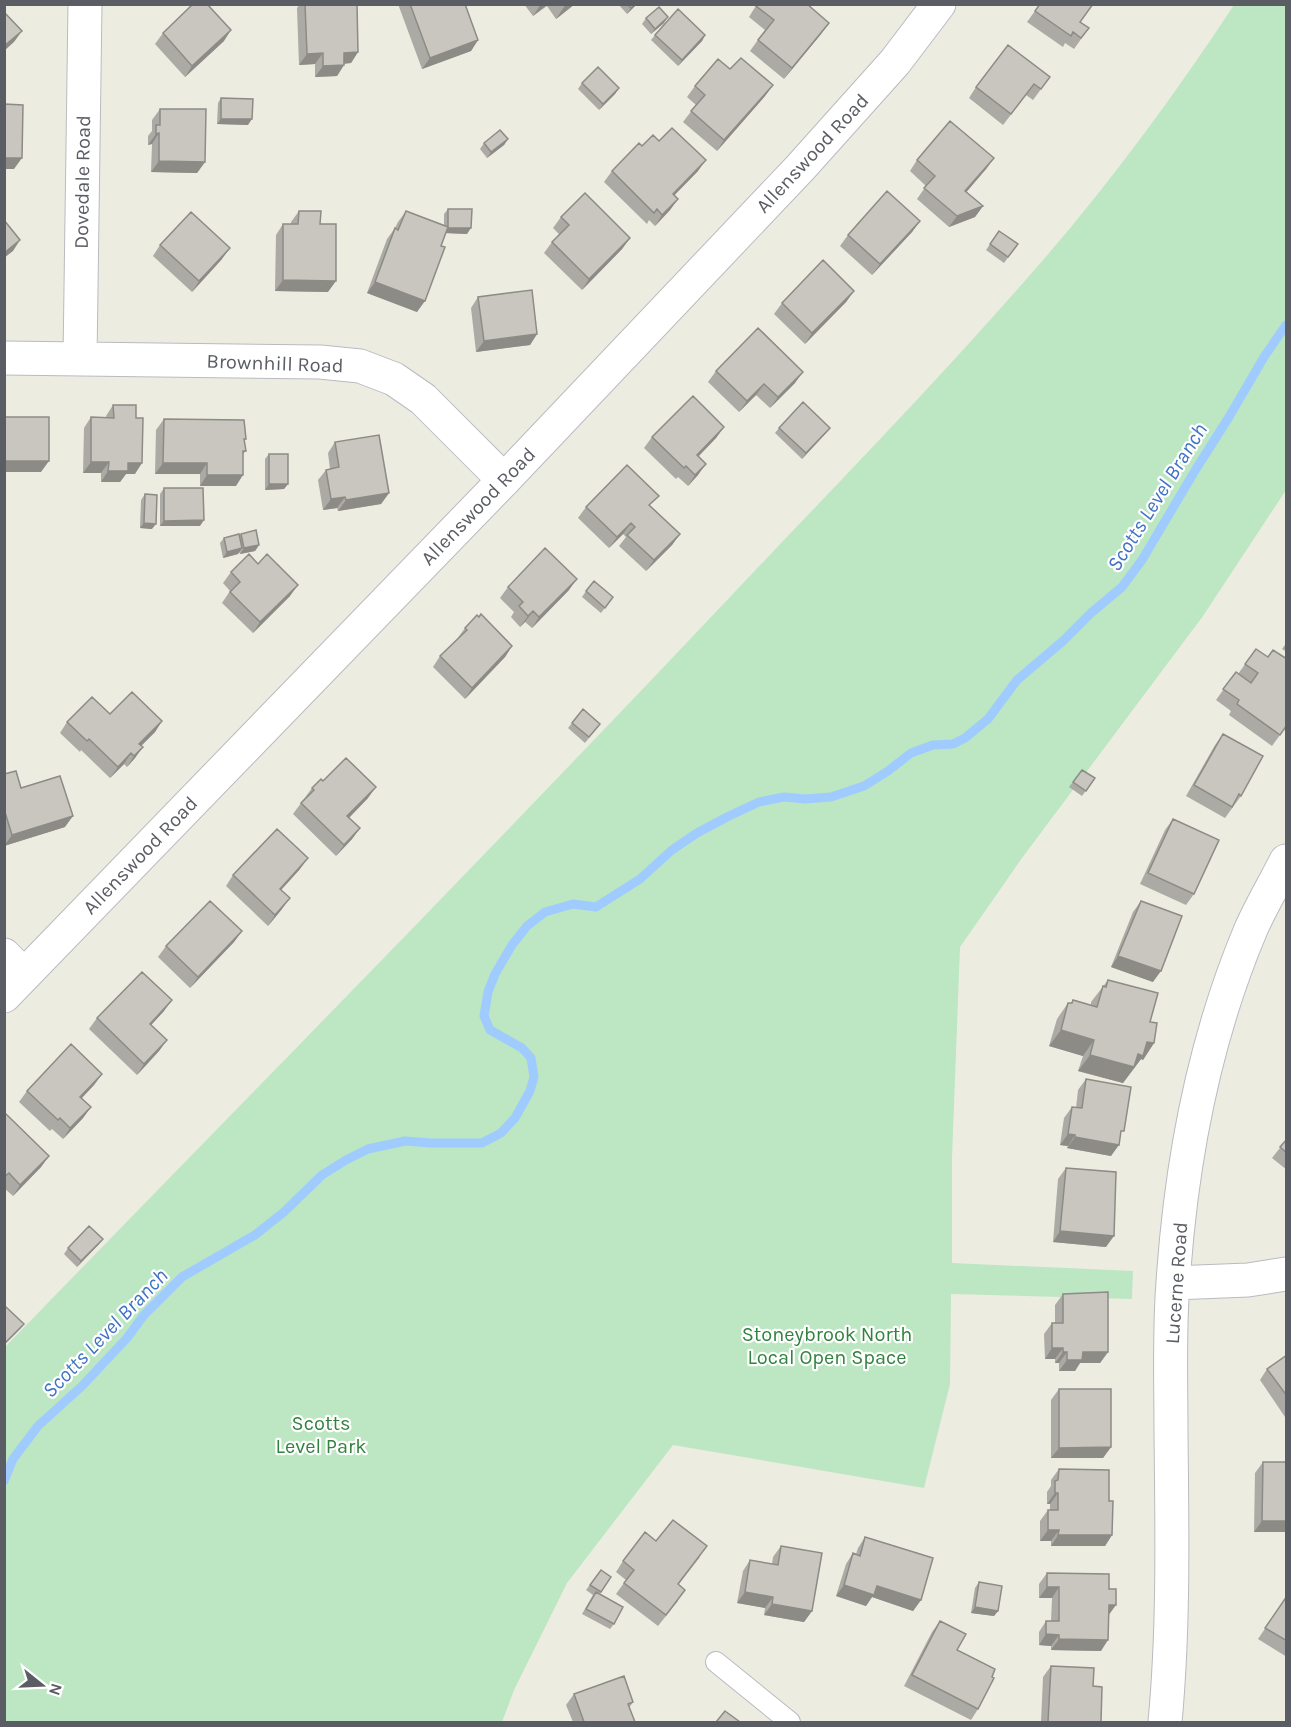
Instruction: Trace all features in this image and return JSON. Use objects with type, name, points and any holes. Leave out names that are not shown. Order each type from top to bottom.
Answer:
[{"type":"street","name":"Dovedale Road","points":[[80,359],[85,4]]},
{"type":"street","name":"Allenswood Road","points":[[11,975],[504,480],[800,168],[895,62],[939,4]]},
{"type":"street","name":"Brownhill Road","points":[[4,358],[320,362],[360,366],[394,379],[423,399],[504,480]]},
{"type":"street","name":"Lucerne Road","points":[[1165,1722],[1171,1662],[1173,1282],[1185,1167],[1203,1076],[1223,1005],[1252,928],[1287,861]]},
{"type":"street","points":[[1173,1282],[1248,1280],[1287,1274]]},
{"type":"lane","points":[[716,1662],[790,1722]]},
{"type":"green space","name":"Scotts Level Park","points":[[1234,5],[1286,5],[1286,490],[1203,616],[1022,858],[960,947],[952,1158],[952,1263],[1133,1271],[1132,1299],[951,1294],[950,1384],[924,1488],[673,1445],[567,1583],[514,1690],[502,1722],[5,1722],[4,1348],[550,786],[957,357],[1058,243],[1111,177],[1187,75]]},
{"type":"building","points":[[193,4],[207,4],[231,30],[192,66],[163,33]]},
{"type":"building","points":[[305,4],[357,4],[358,52],[344,53],[344,65],[323,66],[323,53],[307,54]]},
{"type":"building","points":[[410,4],[465,4],[478,40],[430,58]]},
{"type":"building","points":[[757,4],[807,4],[829,23],[792,68],[758,40],[774,20],[756,6]]},
{"type":"building","points":[[1040,4],[1093,4],[1080,22],[1089,28],[1081,38],[1073,32],[1071,36],[1035,11]]},
{"type":"building","points":[[659,7],[668,17],[655,29],[646,18]]},
{"type":"building","points":[[678,9],[705,35],[682,60],[655,35]]},
{"type":"building","points":[[4,12],[22,31],[4,46]]},
{"type":"building","points":[[1008,45],[1050,77],[1041,89],[1034,84],[1011,114],[976,87]]},
{"type":"building","points":[[741,58],[773,85],[724,140],[691,111],[705,95],[695,86],[718,59],[730,69]]},
{"type":"building","points":[[598,67],[619,88],[603,104],[582,83]]},
{"type":"building","points":[[221,98],[253,99],[252,119],[221,119]]},
{"type":"building","points":[[4,104],[23,105],[22,158],[4,158]]},
{"type":"building","points":[[160,109],[206,109],[205,162],[159,161],[159,133],[156,134],[156,125],[160,125]]},
{"type":"building","points":[[950,121],[994,158],[965,191],[983,206],[957,216],[924,188],[935,176],[917,160]]},
{"type":"building","points":[[672,128],[706,160],[673,194],[678,199],[662,215],[657,209],[654,213],[612,171],[639,143],[642,146],[653,135],[659,141]]},
{"type":"building","points":[[500,130],[508,139],[491,152],[484,143]]},
{"type":"building","points":[[887,191],[920,221],[880,264],[848,235]]},
{"type":"building","points":[[585,193],[630,238],[589,279],[552,242],[569,225],[561,217]]},
{"type":"building","points":[[448,209],[472,209],[471,228],[448,228]]},
{"type":"building","points":[[299,211],[321,211],[320,224],[336,224],[336,281],[283,280],[283,224],[298,224]]},
{"type":"building","points":[[406,211],[448,227],[441,246],[445,247],[425,301],[375,282],[395,228],[398,230]]},
{"type":"building","points":[[191,212],[230,248],[199,281],[160,245]]},
{"type":"building","points":[[4,220],[20,240],[4,253]]},
{"type":"building","points":[[999,231],[1018,244],[1008,257],[990,244]]},
{"type":"building","points":[[823,260],[854,291],[812,333],[782,303]]},
{"type":"building","points":[[532,290],[537,334],[484,341],[478,297]]},
{"type":"building","points":[[758,328],[803,372],[778,397],[764,384],[747,401],[716,371]]},
{"type":"building","points":[[693,396],[724,427],[697,455],[706,464],[695,475],[686,466],[684,468],[652,437]]},
{"type":"building","points":[[803,402],[830,428],[806,453],[779,428]]},
{"type":"building","points":[[113,405],[136,405],[136,418],[143,418],[142,463],[128,463],[128,471],[108,471],[109,462],[91,462],[91,417],[114,418]]},
{"type":"building","points":[[4,417],[49,417],[49,461],[4,461]]},
{"type":"building","points":[[164,419],[244,420],[246,451],[243,451],[243,475],[207,475],[207,463],[163,463]]},
{"type":"building","points":[[379,435],[389,493],[346,500],[345,497],[331,499],[326,470],[339,467],[335,442]]},
{"type":"building","points":[[269,454],[288,454],[288,484],[269,484]]},
{"type":"building","points":[[627,465],[659,496],[649,505],[680,534],[654,560],[627,535],[635,527],[631,523],[617,537],[586,507]]},
{"type":"building","points":[[164,488],[203,488],[204,520],[164,521]]},
{"type":"building","points":[[145,494],[157,495],[156,524],[144,523]]},
{"type":"building","points":[[256,530],[259,545],[244,548],[241,534]]},
{"type":"building","points":[[239,534],[242,548],[227,552],[224,538]]},
{"type":"building","points":[[545,548],[577,579],[539,617],[533,611],[528,616],[519,606],[523,602],[508,587]]},
{"type":"building","points":[[249,554],[258,564],[267,554],[298,585],[260,622],[230,592],[240,582],[231,572]]},
{"type":"building","points":[[594,581],[613,597],[605,608],[586,591]]},
{"type":"building","points":[[481,614],[512,646],[472,688],[440,656],[467,630],[465,628],[477,615],[479,617]]},
{"type":"building","points":[[1256,649],[1268,657],[1273,650],[1287,659],[1287,725],[1280,735],[1237,704],[1239,700],[1223,689],[1236,672],[1251,683],[1258,673],[1245,664]]},
{"type":"building","points":[[132,692],[162,721],[139,744],[143,747],[134,756],[131,753],[118,767],[89,739],[87,741],[67,722],[92,697],[110,714]]},
{"type":"building","points":[[583,709],[600,724],[589,737],[572,723]]},
{"type":"building","points":[[1223,734],[1263,756],[1241,796],[1239,794],[1232,807],[1194,785]]},
{"type":"building","points":[[346,758],[376,787],[347,816],[360,828],[344,845],[301,803],[321,779],[323,781]]},
{"type":"building","points":[[1082,770],[1095,778],[1086,791],[1073,782]]},
{"type":"building","points":[[16,771],[21,788],[60,776],[73,816],[12,835],[4,809],[4,774]]},
{"type":"building","points":[[1173,819],[1219,840],[1194,894],[1148,873]]},
{"type":"building","points":[[277,829],[308,858],[280,889],[290,898],[275,915],[233,875]]},
{"type":"building","points":[[210,901],[242,931],[198,977],[166,946]]},
{"type":"building","points":[[1141,901],[1182,916],[1161,971],[1118,956]]},
{"type":"building","points":[[142,972],[172,1000],[150,1024],[167,1040],[144,1064],[97,1018]]},
{"type":"building","points":[[1108,980],[1158,993],[1150,1022],[1157,1023],[1154,1043],[1147,1042],[1143,1056],[1138,1054],[1134,1067],[1090,1055],[1094,1040],[1061,1030],[1068,1003],[1072,1003],[1073,1000],[1097,1007],[1103,986],[1106,987]]},
{"type":"building","points":[[71,1044],[102,1074],[80,1097],[91,1107],[70,1128],[27,1091]]},
{"type":"building","points":[[1086,1079],[1131,1087],[1124,1131],[1121,1131],[1119,1145],[1068,1134],[1072,1107],[1082,1108]]},
{"type":"building","points":[[6,1114],[49,1156],[20,1185],[9,1173],[4,1177],[4,1116]]},
{"type":"building","points":[[1287,1139],[1287,1153],[1280,1147]]},
{"type":"building","points":[[1066,1168],[1116,1172],[1114,1236],[1060,1231]]},
{"type":"building","points":[[89,1226],[103,1239],[81,1261],[68,1248]]},
{"type":"building","points":[[1108,1292],[1108,1352],[1083,1352],[1082,1360],[1067,1360],[1067,1352],[1063,1352],[1063,1348],[1052,1348],[1052,1323],[1063,1323],[1063,1294]]},
{"type":"building","points":[[6,1307],[24,1324],[4,1344],[4,1309]]},
{"type":"building","points":[[1287,1355],[1287,1396],[1267,1369]]},
{"type":"building","points":[[1059,1389],[1111,1389],[1111,1447],[1059,1448]]},
{"type":"building","points":[[1263,1462],[1287,1462],[1287,1521],[1262,1521]]},
{"type":"building","points":[[1059,1469],[1109,1470],[1109,1501],[1113,1501],[1112,1535],[1058,1535],[1059,1530],[1048,1530],[1048,1510],[1058,1510],[1055,1481],[1058,1480]]},
{"type":"building","points":[[673,1520],[707,1546],[678,1584],[685,1590],[666,1615],[624,1583],[634,1570],[623,1561],[645,1532],[656,1541]]},
{"type":"building","points":[[865,1537],[933,1558],[921,1600],[877,1586],[874,1595],[844,1585],[853,1553],[860,1556]]},
{"type":"building","points":[[781,1546],[822,1553],[812,1611],[772,1604],[773,1597],[745,1592],[750,1560],[778,1565]]},
{"type":"building","points":[[601,1570],[611,1577],[601,1592],[590,1585]]},
{"type":"building","points":[[1047,1573],[1109,1574],[1109,1589],[1116,1589],[1116,1605],[1109,1605],[1108,1640],[1059,1639],[1059,1635],[1046,1634],[1046,1621],[1059,1621],[1059,1587],[1047,1587]]},
{"type":"building","points":[[979,1582],[1002,1586],[998,1611],[975,1607]]},
{"type":"building","points":[[596,1592],[623,1607],[614,1624],[586,1609]]},
{"type":"building","points":[[1287,1596],[1287,1641],[1265,1628]]},
{"type":"building","points":[[940,1621],[966,1634],[957,1650],[995,1669],[992,1677],[994,1678],[978,1709],[912,1675]]},
{"type":"building","points":[[1051,1666],[1094,1668],[1093,1686],[1102,1687],[1101,1722],[1048,1722]]},
{"type":"building","points":[[624,1676],[633,1702],[628,1704],[635,1722],[584,1722],[574,1694]]},
{"type":"building","points":[[725,1711],[740,1722],[716,1722]]},
{"type":"waterway","name":"Scotts Level Branch","points":[[4,1481],[13,1459],[38,1426],[82,1386],[127,1338],[144,1315],[182,1277],[255,1235],[284,1212],[322,1175],[368,1149],[405,1141],[482,1143],[501,1133],[515,1118],[530,1091],[534,1077],[531,1058],[522,1048],[490,1030],[484,1016],[488,992],[495,974],[512,945],[527,926],[545,912],[573,904],[596,907],[640,879],[672,850],[729,816],[759,802],[784,797],[805,799],[831,797],[864,786],[911,753],[933,745],[953,744],[965,738],[988,719],[1017,680],[1122,587],[1142,560],[1264,357],[1286,325]]},
{"type":"park label","name":"Stoneybrook North Local Open Space","points":[[827,1346]]}]
